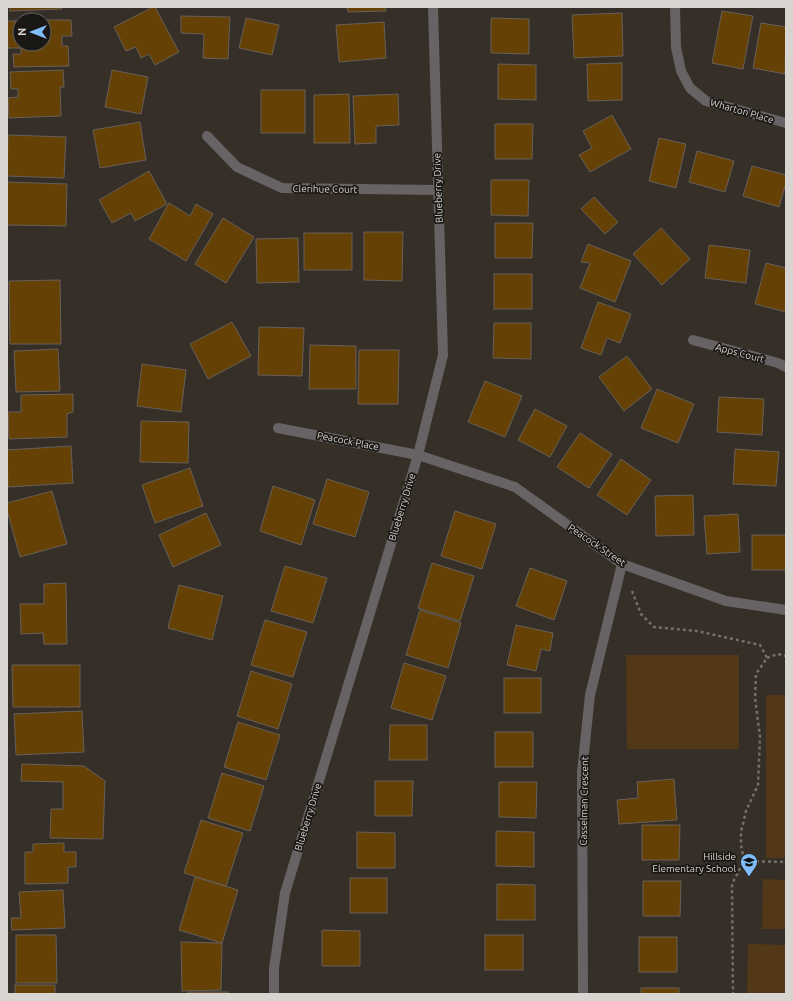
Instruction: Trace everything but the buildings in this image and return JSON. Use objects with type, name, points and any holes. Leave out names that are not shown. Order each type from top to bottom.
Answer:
[{"type":"street","name":"Blueberry Drive","points":[[274,994],[274,968],[285,893],[418,455],[443,355],[433,7]]},
{"type":"street","name":"Wharton Place","points":[[675,7],[677,53],[681,71],[690,88],[706,101],[786,123]]},
{"type":"street","name":"Clerihue Court","points":[[207,136],[237,167],[282,188],[438,190]]},
{"type":"street","name":"Apps Court","points":[[693,340],[778,363],[786,367]]},
{"type":"street","name":"Peacock Place","points":[[278,428],[418,455]]},
{"type":"street","name":"Peacock Street","points":[[418,455],[515,487],[622,564],[726,601],[786,610]]},
{"type":"street","name":"Casselman Crescent","points":[[583,994],[582,772],[590,695],[622,564]]},
{"type":"path","points":[[622,564],[641,614],[654,627],[697,631],[760,645],[767,658]]},
{"type":"path","points":[[733,994],[732,884],[744,861],[741,845],[741,832],[746,811],[758,785],[760,737],[755,698],[756,674],[767,658],[778,654],[786,656]]},
{"type":"path","points":[[744,861],[786,862]]},
{"type":"shaded area","points":[[626,655],[739,655],[739,749],[627,749]]},
{"type":"shaded area","points":[[766,695],[786,695],[786,858],[766,858]]},
{"type":"shaded area","points":[[763,879],[786,880],[786,929],[762,929]]},
{"type":"shaded area","points":[[748,944],[786,945],[786,994],[747,994]]},
{"type":"place","name":"Hillside Elementary School","points":[[749,877]]}]
